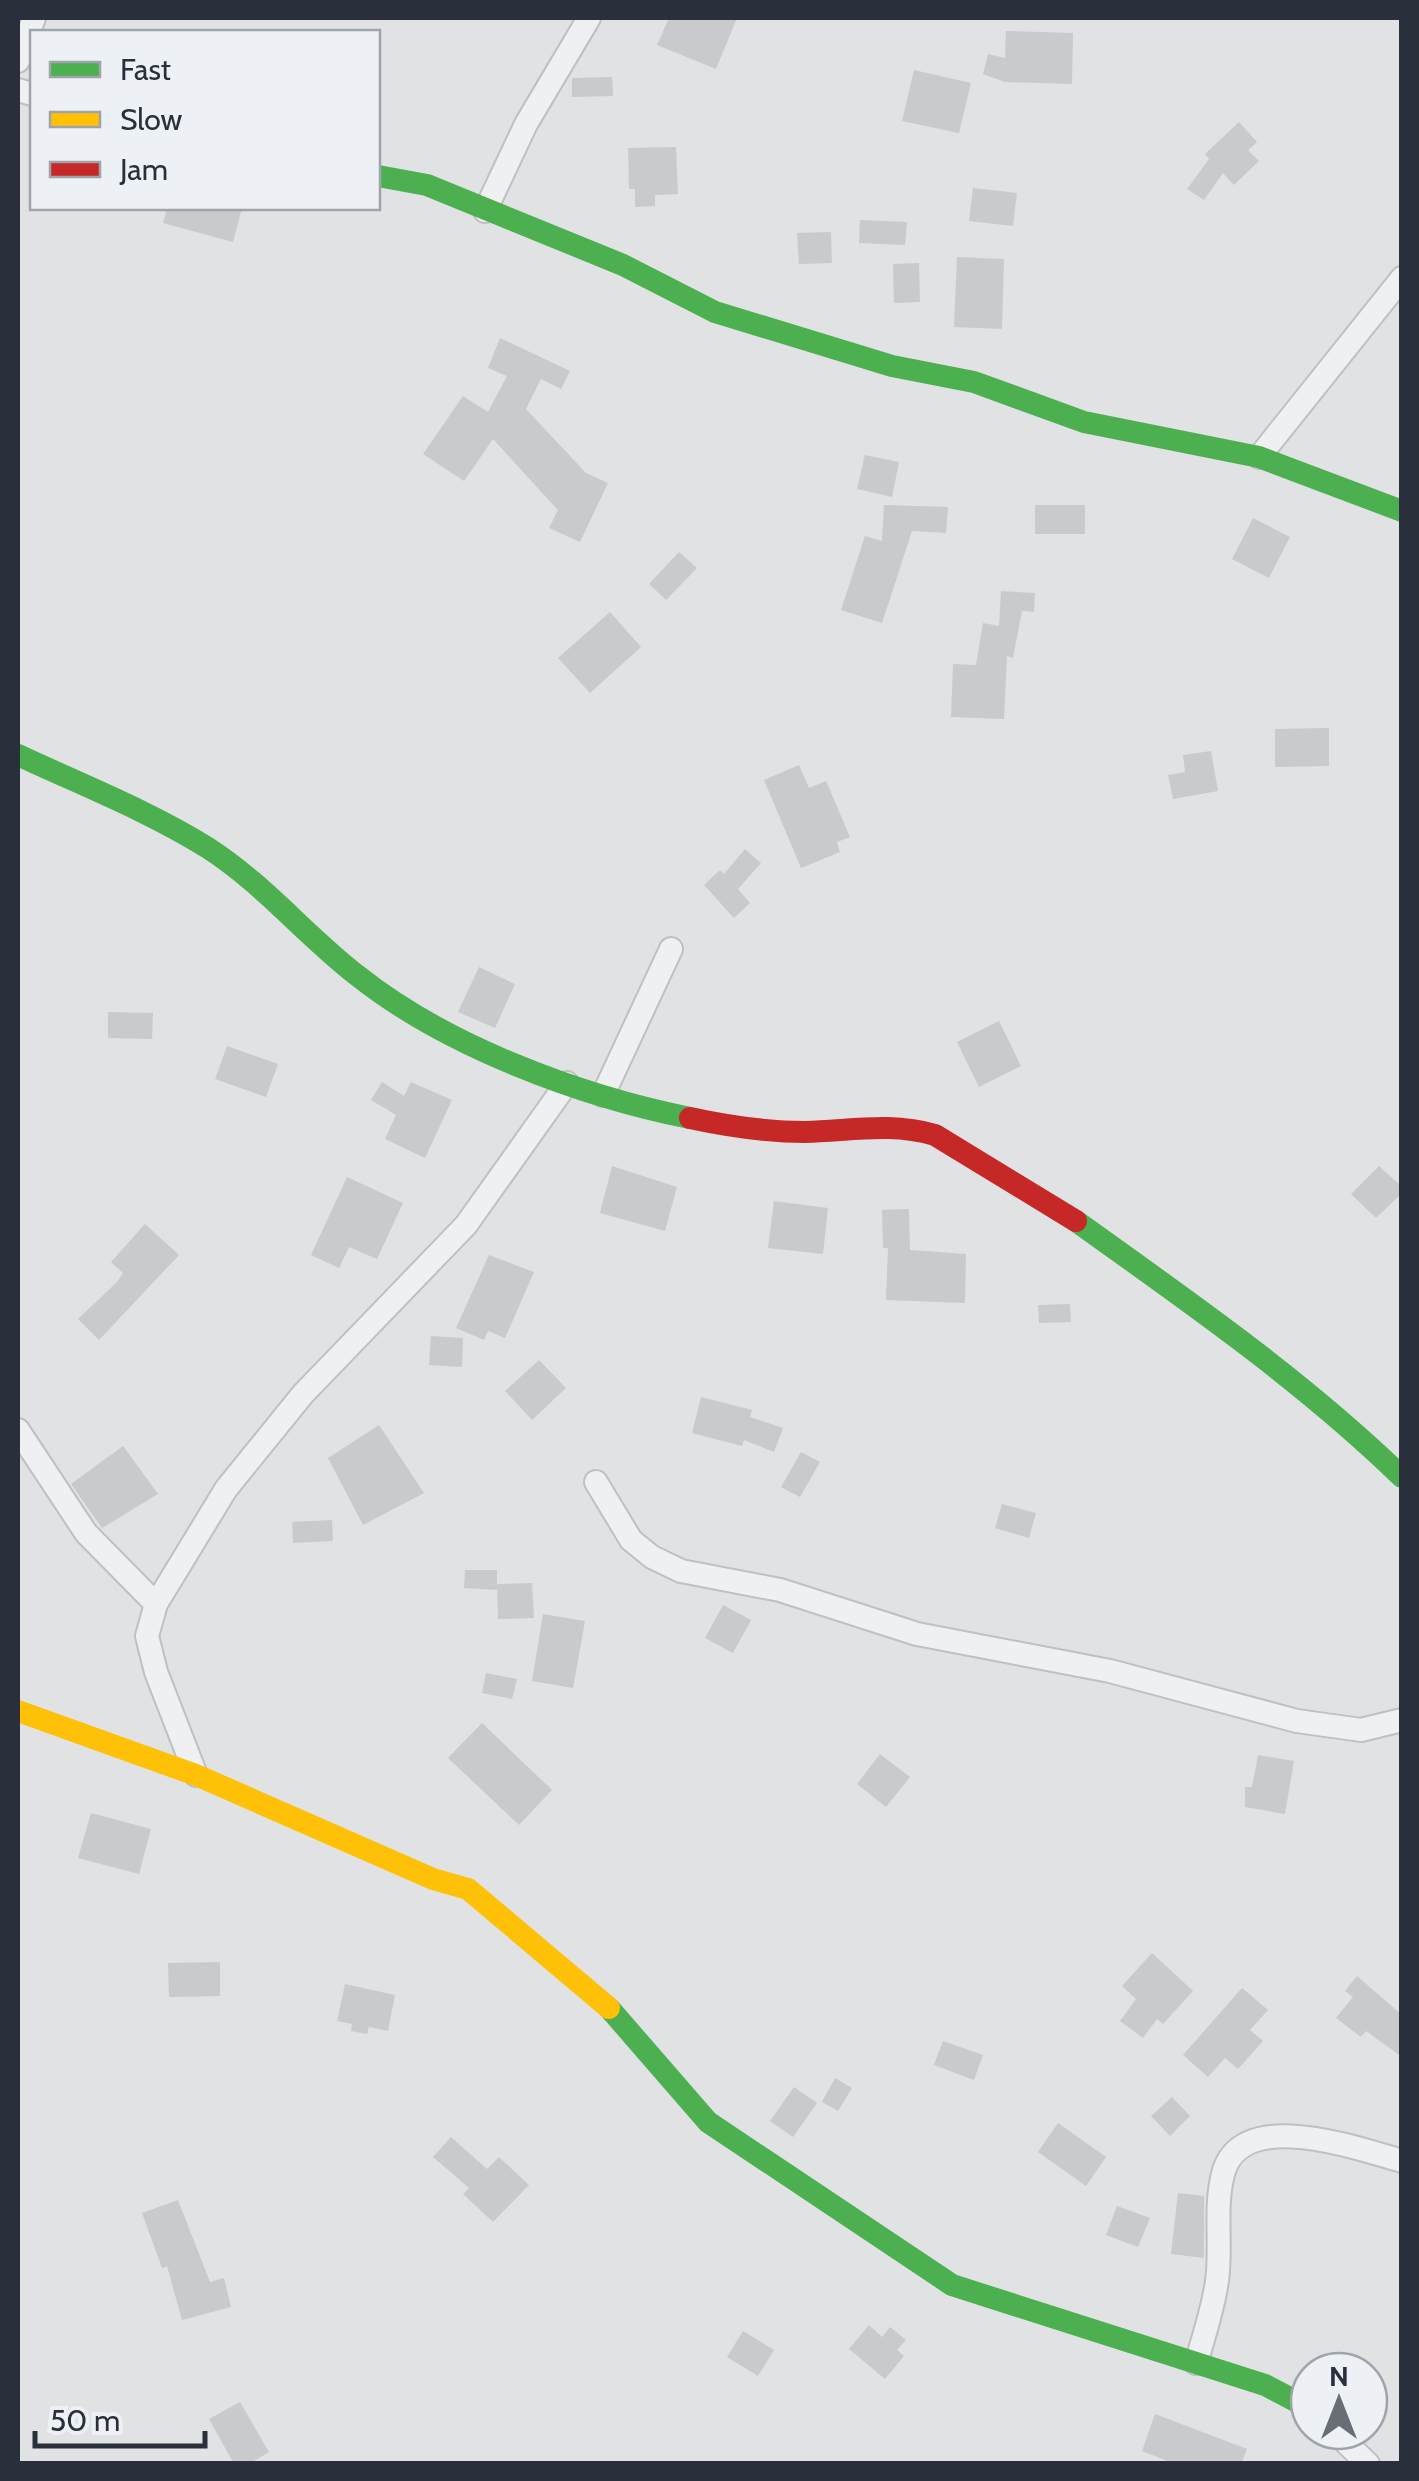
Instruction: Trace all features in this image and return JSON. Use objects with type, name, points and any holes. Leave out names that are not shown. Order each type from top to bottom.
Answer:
[{"type":"street","points":[[18,61],[34,18]]},
{"type":"street","points":[[484,210],[526,124],[590,18]]},
{"type":"street","points":[[380,176],[426,185],[623,265],[715,312],[892,366],[974,382],[1084,422],[1259,457],[1402,510]]},
{"type":"street","points":[[1259,457],[1402,278]]},
{"type":"street","points":[[18,755],[208,849],[378,992],[473,1042],[567,1083],[603,1096],[752,1128],[800,1132],[882,1124],[912,1126],[935,1134],[1076,1220],[1221,1324],[1338,1415],[1402,1476]]},
{"type":"street","points":[[603,1096],[671,949]]},
{"type":"street","points":[[196,1775],[156,1672],[147,1636],[156,1604],[226,1489],[303,1394],[466,1225],[567,1083]]},
{"type":"street","points":[[18,1430],[86,1533],[156,1604]]},
{"type":"street","points":[[596,1482],[631,1540],[652,1557],[682,1571],[780,1590],[917,1634],[1127,1675],[1297,1721],[1360,1730],[1402,1720]]},
{"type":"street","points":[[18,1711],[196,1775],[433,1880],[468,1888],[608,2007],[708,2122],[798,2188],[952,2285],[1265,2385],[1289,2398]]},
{"type":"street","points":[[1196,2363],[1218,2278],[1223,2172],[1235,2150],[1259,2138],[1298,2136],[1402,2161]]},
{"type":"building","points":[[669,18],[737,18],[716,69],[657,45]]},
{"type":"building","points":[[1006,31],[1073,33],[1072,84],[1005,82],[983,74],[988,54],[1005,58]]},
{"type":"building","points":[[914,70],[971,83],[959,133],[902,121]]},
{"type":"building","points":[[612,77],[613,96],[572,97],[572,78]]},
{"type":"building","points":[[1239,122],[1257,142],[1248,150],[1259,161],[1234,185],[1223,173],[1204,200],[1187,189],[1209,159],[1205,154]]},
{"type":"building","points":[[676,147],[678,194],[655,195],[655,206],[635,207],[635,189],[629,189],[628,148]]},
{"type":"building","points":[[973,188],[1017,193],[1013,226],[969,221]]},
{"type":"building","points":[[166,210],[241,210],[233,242],[163,223]]},
{"type":"building","points":[[860,220],[907,222],[905,245],[859,243]]},
{"type":"building","points":[[831,232],[832,263],[799,264],[797,233]]},
{"type":"building","points":[[957,257],[1004,259],[1002,329],[954,327]]},
{"type":"building","points":[[919,263],[920,302],[894,303],[893,264]]},
{"type":"building","points":[[500,338],[570,371],[561,389],[541,379],[526,409],[586,473],[608,483],[580,542],[549,528],[558,510],[493,439],[464,481],[423,454],[463,396],[488,412],[507,376],[488,368]]},
{"type":"building","points":[[865,455],[899,462],[892,497],[857,489]]},
{"type":"building","points":[[884,505],[948,507],[946,533],[912,531],[882,623],[841,610],[865,536],[882,541]]},
{"type":"building","points":[[1035,505],[1085,505],[1085,534],[1035,534]]},
{"type":"building","points":[[1253,518],[1290,537],[1269,578],[1232,559]]},
{"type":"building","points":[[679,552],[697,568],[666,600],[649,584]]},
{"type":"building","points":[[1001,591],[1035,593],[1034,612],[1022,611],[1013,658],[1007,656],[1004,719],[951,717],[953,664],[976,665],[983,623],[999,626]]},
{"type":"building","points":[[610,612],[641,647],[590,693],[558,658]]},
{"type":"building","points":[[1329,728],[1329,766],[1275,767],[1275,729]]},
{"type":"building","points":[[1211,751],[1218,791],[1173,799],[1168,775],[1185,772],[1183,755]]},
{"type":"building","points":[[799,765],[809,788],[826,781],[850,837],[837,842],[840,852],[801,868],[764,780]]},
{"type":"building","points":[[745,849],[761,863],[738,889],[750,903],[734,918],[704,885],[720,870],[724,874]]},
{"type":"building","points":[[479,967],[515,984],[495,1028],[458,1012]]},
{"type":"building","points":[[108,1012],[153,1013],[152,1039],[108,1038]]},
{"type":"building","points":[[999,1021],[1021,1066],[979,1087],[957,1042]]},
{"type":"building","points":[[227,1046],[278,1064],[266,1097],[215,1079]]},
{"type":"building","points":[[382,1082],[404,1096],[411,1082],[452,1100],[425,1158],[385,1139],[396,1115],[371,1100]]},
{"type":"building","points":[[612,1166],[677,1187],[665,1231],[600,1213]]},
{"type":"building","points":[[1379,1166],[1402,1187],[1402,1193],[1376,1218],[1351,1194]]},
{"type":"building","points":[[347,1177],[403,1203],[377,1259],[349,1247],[339,1268],[311,1255]]},
{"type":"building","points":[[774,1201],[828,1208],[823,1254],[768,1248]]},
{"type":"building","points":[[909,1209],[910,1250],[966,1254],[965,1303],[886,1300],[888,1248],[883,1248],[882,1210]]},
{"type":"building","points":[[145,1224],[179,1255],[99,1340],[78,1319],[117,1282],[123,1273],[111,1262]]},
{"type":"building","points":[[489,1255],[534,1272],[505,1338],[488,1331],[484,1340],[456,1328]]},
{"type":"building","points":[[1070,1304],[1071,1322],[1039,1323],[1038,1305]]},
{"type":"building","points":[[431,1336],[463,1338],[462,1367],[429,1365]]},
{"type":"building","points":[[539,1360],[566,1388],[532,1420],[505,1391]]},
{"type":"building","points":[[701,1397],[752,1410],[750,1417],[783,1428],[774,1452],[744,1440],[742,1446],[692,1433]]},
{"type":"building","points":[[379,1425],[424,1493],[363,1525],[328,1458]]},
{"type":"building","points":[[123,1446],[158,1494],[102,1528],[71,1484]]},
{"type":"building","points":[[801,1452],[820,1462],[800,1497],[781,1487]]},
{"type":"building","points":[[1002,1504],[1036,1513],[1029,1538],[995,1528]]},
{"type":"building","points":[[332,1520],[333,1541],[293,1543],[292,1522]]},
{"type":"building","points":[[465,1570],[497,1570],[497,1590],[464,1588]]},
{"type":"building","points":[[532,1583],[534,1618],[498,1619],[497,1584]]},
{"type":"building","points":[[723,1605],[751,1620],[733,1653],[705,1638]]},
{"type":"building","points":[[543,1614],[585,1621],[573,1688],[532,1681]]},
{"type":"building","points":[[486,1673],[517,1679],[512,1699],[482,1693]]},
{"type":"building","points":[[482,1723],[552,1790],[519,1825],[448,1758]]},
{"type":"building","points":[[880,1754],[910,1777],[886,1807],[857,1784]]},
{"type":"building","points":[[1258,1755],[1294,1761],[1285,1814],[1245,1807],[1245,1787],[1252,1787]]},
{"type":"building","points":[[91,1813],[151,1829],[139,1874],[78,1858]]},
{"type":"building","points":[[1152,1953],[1193,1991],[1163,2024],[1157,2019],[1143,2038],[1120,2021],[1136,1999],[1122,1986]]},
{"type":"building","points":[[220,1962],[220,1996],[169,1997],[168,1963]]},
{"type":"building","points":[[1357,1976],[1402,2015],[1402,2057],[1366,2031],[1361,2037],[1336,2018],[1353,1997],[1345,1991]]},
{"type":"building","points":[[345,1984],[395,1995],[388,2031],[369,2027],[367,2034],[351,2031],[352,2024],[337,2021]]},
{"type":"building","points":[[1242,1988],[1268,2010],[1250,2030],[1263,2041],[1238,2069],[1225,2058],[1208,2077],[1183,2055]]},
{"type":"building","points":[[943,2041],[983,2055],[974,2080],[934,2065]]},
{"type":"building","points":[[835,2078],[852,2088],[838,2111],[822,2102]]},
{"type":"building","points":[[794,2087],[817,2103],[793,2137],[770,2121]]},
{"type":"building","points":[[1172,2097],[1190,2116],[1170,2136],[1151,2116]]},
{"type":"building","points":[[1058,2123],[1106,2157],[1086,2186],[1038,2152]]},
{"type":"building","points":[[451,2137],[487,2169],[499,2157],[529,2185],[493,2222],[463,2194],[469,2188],[433,2157]]},
{"type":"building","points":[[1178,2193],[1204,2196],[1204,2258],[1171,2254]]},
{"type":"building","points":[[178,2200],[210,2282],[224,2278],[231,2307],[182,2320],[167,2266],[162,2268],[142,2213]]},
{"type":"building","points":[[1117,2206],[1150,2218],[1138,2247],[1106,2235]]},
{"type":"building","points":[[869,2325],[882,2337],[890,2327],[906,2340],[897,2350],[904,2356],[885,2379],[849,2349]]},
{"type":"building","points":[[743,2331],[774,2350],[758,2376],[727,2357]]},
{"type":"building","points":[[240,2402],[269,2452],[249,2464],[234,2464],[209,2419]]},
{"type":"building","points":[[1155,2414],[1247,2449],[1241,2464],[1175,2464],[1142,2451]]},
{"type":"traffic: fast","points":[[380,176],[427,185],[623,265],[715,312],[892,366],[974,382],[1084,422],[1259,457],[1402,511]]},
{"type":"traffic: fast","points":[[18,755],[139,810],[208,848],[248,878],[358,976],[432,1025],[560,1082],[690,1118]]},
{"type":"traffic: fast","points":[[1076,1221],[1285,1375],[1402,1477]]},
{"type":"traffic: fast","points":[[609,2008],[708,2122],[952,2285],[1265,2385],[1289,2398]]},
{"type":"traffic: slow","points":[[18,1711],[196,1775],[433,1879],[468,1889],[609,2008]]},
{"type":"traffic: jam","points":[[690,1118],[776,1131],[886,1128],[935,1135],[1076,1221]]}]
